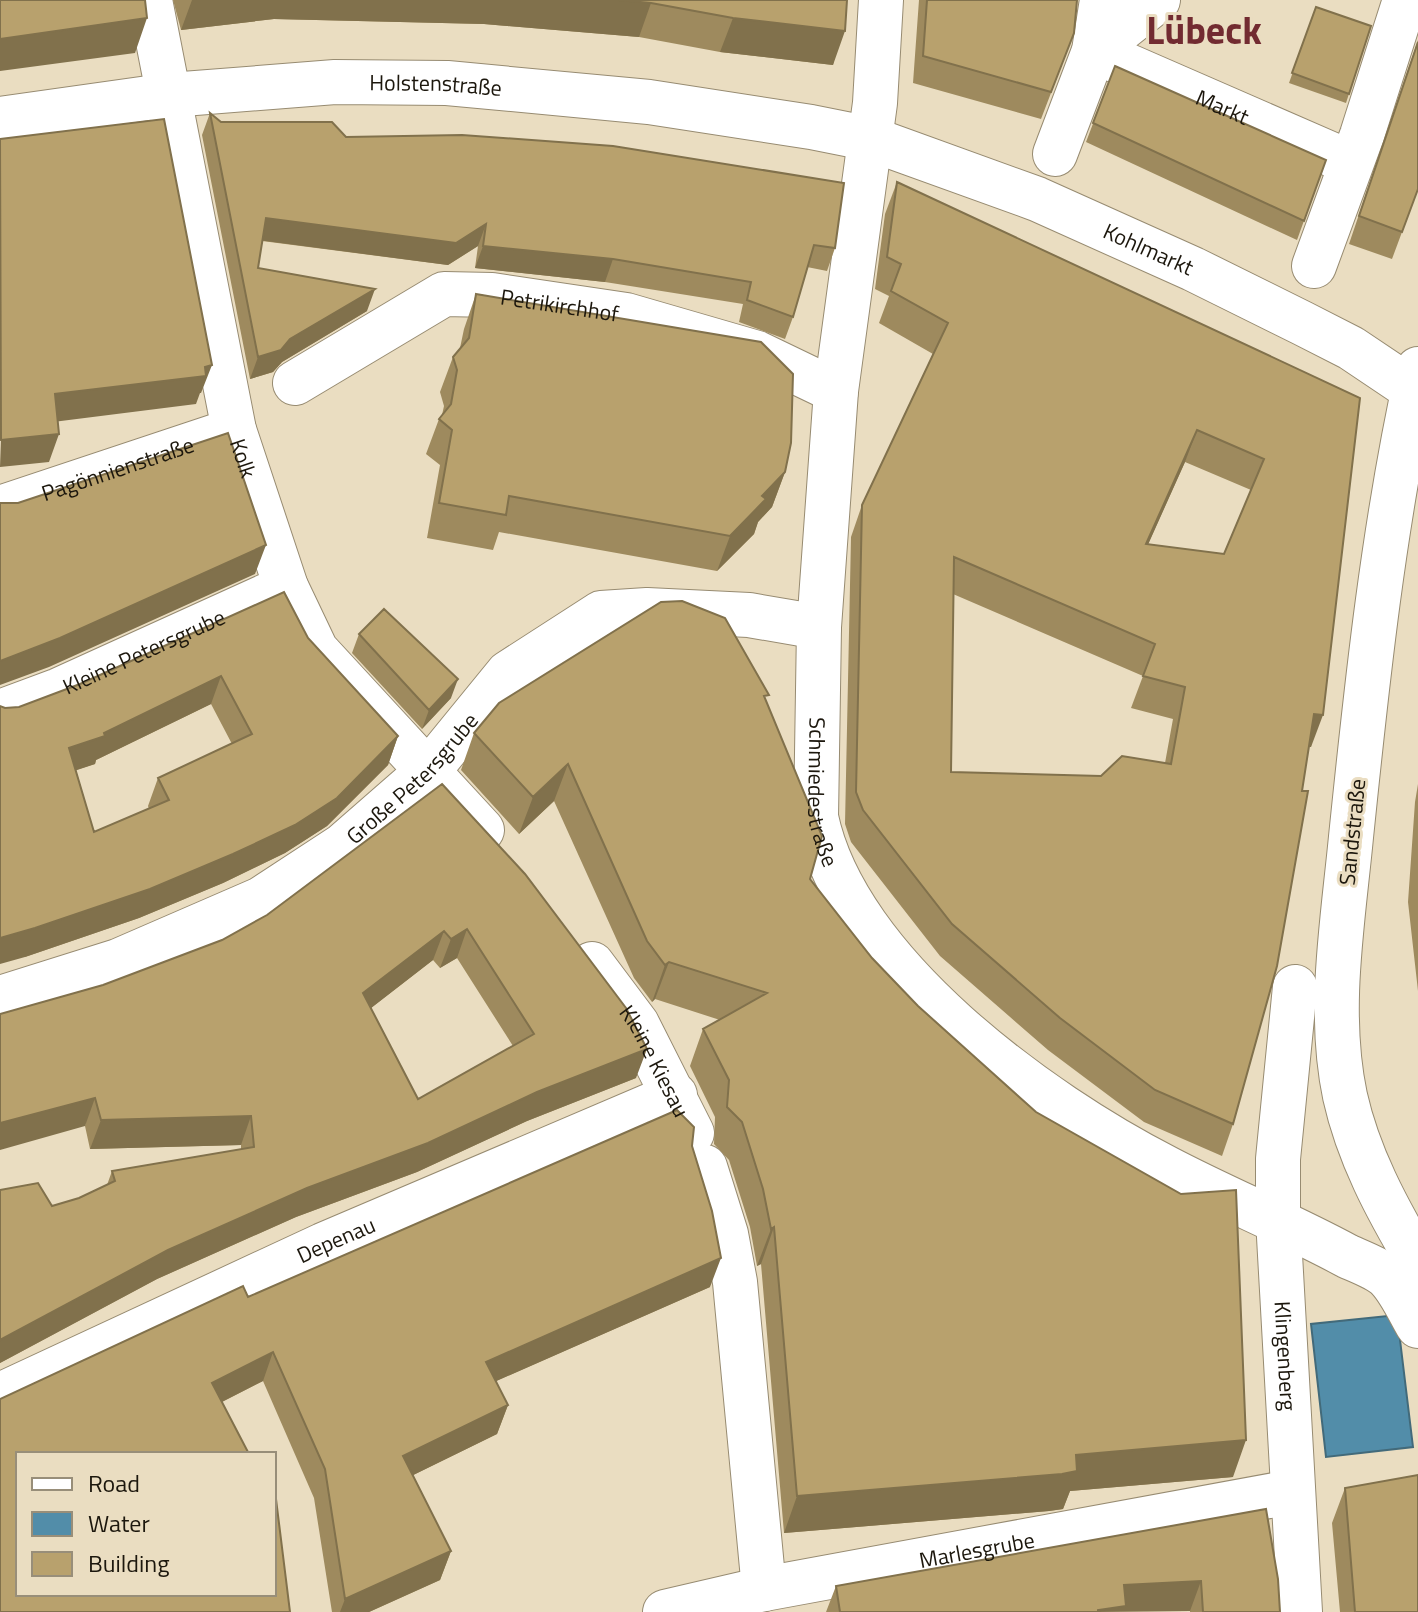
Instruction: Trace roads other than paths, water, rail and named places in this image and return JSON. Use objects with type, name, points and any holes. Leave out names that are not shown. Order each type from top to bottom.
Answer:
[{"type":"street","name":"Kolk","points":[[150,0],[234,430],[286,587],[316,650],[428,771]]},
{"type":"street","name":"Schmiedestraße","points":[[881,0],[871,139],[836,391],[819,627],[816,817],[822,846],[833,872],[888,953],[971,1039],[1056,1104],[1167,1168],[1278,1219]]},
{"type":"street","points":[[1055,154],[1094,51],[1102,0]]},
{"type":"street","points":[[1094,51],[1158,0]]},
{"type":"street","points":[[1314,266],[1405,0]]},
{"type":"street","name":"Markt","points":[[1094,51],[1351,163]]},
{"type":"street","name":"Holstenstraße","points":[[0,119],[170,95],[335,82],[447,83],[649,102],[871,139]]},
{"type":"street","name":"Kohlmarkt","points":[[871,139],[1037,199],[1193,269],[1416,384]]},
{"type":"street","name":"Petrikirchhof","points":[[295,383],[444,294],[492,295],[626,315],[757,353],[836,391]]},
{"type":"street","name":"Sandstraße","points":[[1416,384],[1363,723],[1338,990],[1338,1048],[1356,1137],[1375,1182],[1418,1261]]},
{"type":"street","name":"Pagönnienstraße","points":[[0,508],[234,430]]},
{"type":"street","name":"Kleine Petersgrube","points":[[0,712],[59,690],[286,587]]},
{"type":"street","name":"Große Petersgrube","points":[[0,998],[118,961],[261,899],[342,846],[428,771],[508,673],[601,613],[647,610],[749,615],[819,627]]},
{"type":"street","points":[[428,771],[513,864]]},
{"type":"street","name":"Kleine Kiesau","points":[[572,937],[637,1024],[691,1132],[726,1234],[735,1282],[764,1589]]},
{"type":"street","name":"Klingenberg","points":[[1295,987],[1278,1159],[1278,1219],[1300,1612]]},
{"type":"street","name":"Depenau","points":[[0,1395],[323,1245],[691,1132]]},
{"type":"street","points":[[1278,1219],[1388,1278],[1418,1326]]},
{"type":"street","name":"Marlesgrube","points":[[665,1612],[764,1589],[1291,1492]]},
{"type":"water","points":[[1397,1315],[1413,1447],[1326,1457],[1311,1324]]},
{"type":"district","name":"Lübeck","points":[[1204,30]]}]
